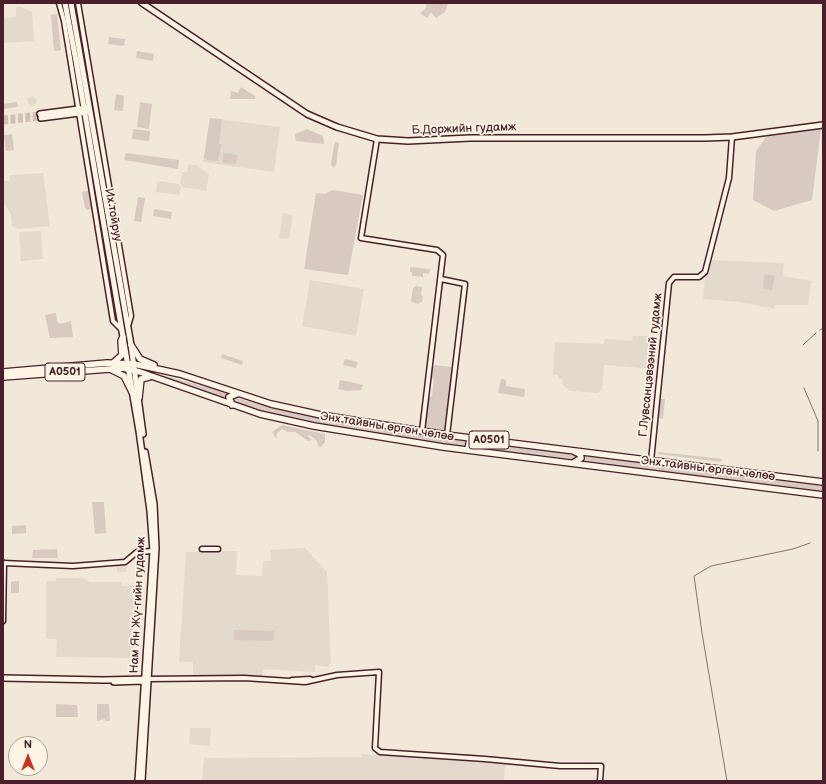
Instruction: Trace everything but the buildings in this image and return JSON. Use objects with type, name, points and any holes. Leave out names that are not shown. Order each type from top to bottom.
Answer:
[{"type":"highway","points":[[112,363],[122,355],[123,334]]},
{"type":"highway","points":[[131,345],[140,358],[161,368]]},
{"type":"highway","name":"Энх тайвны өргөн чөлөө","points":[[3,372],[112,363],[134,367],[161,368],[239,394],[291,409],[447,435],[823,482]]},
{"type":"highway","name":"Энх тайвны өргөн чөлөө","points":[[3,377],[128,366]]},
{"type":"highway","name":"Энх тайвны өргөн чөлөө","points":[[134,367],[157,379],[232,405],[264,415],[314,426],[468,450],[823,495]]},
{"type":"highway","points":[[96,369],[112,370],[121,373],[132,392]]},
{"type":"highway","points":[[139,398],[141,379],[147,376],[157,379]]},
{"type":"highway","points":[[219,400],[227,397],[227,393],[224,389]]},
{"type":"highway","points":[[232,405],[229,400],[229,396],[239,394]]},
{"type":"highway","points":[[468,450],[470,438]]},
{"type":"highway","points":[[572,463],[581,458],[580,454],[575,451]]},
{"type":"highway","points":[[588,466],[582,458],[589,453]]},
{"type":"main road","name":"Их тойруу","points":[[65,3],[128,326],[139,398]]},
{"type":"main road","name":"Их тойруу","points":[[71,3],[139,430]]},
{"type":"main road","name":"Б.Доржийн гудамж","points":[[142,3],[307,114],[337,127],[377,139],[408,141],[470,138],[732,137],[823,125]]},
{"type":"main road","points":[[40,116],[87,110]]},
{"type":"main road","name":"Нам Ян Жү-гийн гудамж","points":[[138,781],[156,535],[154,504],[143,439],[139,398]]},
{"type":"main road","name":"Нам Ян Жү-гийн гудамж","points":[[139,430],[150,512],[152,551],[142,781]]},
{"type":"main road","points":[[3,678],[103,680],[110,682],[146,679]]},
{"type":"street","points":[[59,3],[64,21],[113,321],[123,334]]},
{"type":"street","points":[[78,3],[131,316],[128,326]]},
{"type":"street","name":"Г.Лувсанцэвээний гудамж","points":[[651,461],[668,284],[674,277],[698,278],[705,273],[729,178],[732,137]]},
{"type":"street","points":[[377,139],[361,238],[440,251],[443,255],[422,431]]},
{"type":"street","points":[[441,279],[465,284],[447,435]]},
{"type":"street","points":[[202,549],[218,549]]},
{"type":"street","points":[[3,621],[4,563],[73,566],[125,562],[138,552],[152,551]]},
{"type":"street","points":[[146,679],[216,678],[292,680],[300,682],[347,674],[379,672],[375,748],[380,752],[560,766],[601,766],[600,781]]},
{"type":"shaded area","points":[[426,3],[448,3],[445,12],[436,18],[431,12],[427,18],[420,13],[426,8]]},
{"type":"shaded area","points":[[16,7],[21,7],[32,12],[34,41],[3,43],[3,18],[16,17]]},
{"type":"shaded area","points":[[57,14],[61,50],[54,51],[51,15]]},
{"type":"shaded area","points":[[109,37],[125,39],[124,46],[108,44]]},
{"type":"shaded area","points":[[137,51],[154,54],[153,61],[136,58]]},
{"type":"shaded area","points":[[241,87],[255,96],[255,99],[230,99],[231,91],[238,93]]},
{"type":"shaded area","points":[[116,94],[124,96],[123,111],[114,110]]},
{"type":"shaded area","points":[[32,96],[37,101],[32,106],[27,101]]},
{"type":"shaded area","points":[[17,102],[18,107],[3,109],[3,104]]},
{"type":"shaded area","points":[[140,102],[152,104],[149,129],[137,127]]},
{"type":"shaded area","points":[[210,118],[280,127],[274,172],[203,162]]},
{"type":"shaded area","points":[[210,118],[222,119],[219,144],[222,144],[218,161],[207,160],[204,158]]},
{"type":"shaded area","points":[[133,129],[150,131],[149,141],[132,139]]},
{"type":"shaded area","points":[[307,129],[323,136],[324,144],[296,141],[295,134]]},
{"type":"shaded area","points":[[821,129],[812,200],[774,211],[753,200],[756,151],[766,137]]},
{"type":"shaded area","points":[[12,134],[14,150],[6,151],[4,135]]},
{"type":"shaded area","points":[[336,142],[339,143],[336,165],[333,168],[331,164],[334,145]]},
{"type":"shaded area","points":[[126,153],[179,160],[178,169],[124,160]]},
{"type":"shaded area","points":[[223,153],[238,155],[236,164],[223,163]]},
{"type":"shaded area","points":[[91,158],[119,324],[114,312],[88,159]]},
{"type":"shaded area","points":[[188,164],[196,165],[209,174],[206,191],[183,187],[180,183],[182,172],[187,172]]},
{"type":"shaded area","points":[[43,173],[50,226],[18,229],[12,226],[11,214],[3,202],[3,181],[10,181],[10,175]]},
{"type":"shaded area","points":[[161,181],[178,184],[181,187],[179,195],[156,192],[157,182]]},
{"type":"shaded area","points":[[333,190],[363,195],[348,275],[304,269],[316,193],[325,194]]},
{"type":"shaded area","points":[[88,191],[91,209],[87,210],[85,208],[82,192]]},
{"type":"shaded area","points":[[138,197],[145,198],[141,222],[134,221]]},
{"type":"shaded area","points":[[154,209],[172,212],[171,219],[153,216]]},
{"type":"shaded area","points":[[283,213],[293,215],[289,239],[279,238]]},
{"type":"shaded area","points":[[114,224],[130,316],[128,322],[113,238]]},
{"type":"shaded area","points":[[41,231],[43,259],[21,261],[19,233]]},
{"type":"shaded area","points":[[712,260],[784,263],[783,276],[811,281],[808,305],[775,305],[774,309],[739,302],[703,299],[705,277]]},
{"type":"shaded area","points":[[410,267],[430,269],[429,274],[423,273],[423,277],[412,276]]},
{"type":"shaded area","points":[[764,274],[775,276],[772,291],[763,288]]},
{"type":"shaded area","points":[[310,280],[364,289],[356,336],[302,326]]},
{"type":"shaded area","points":[[416,286],[422,287],[422,302],[419,304],[411,302],[413,288]]},
{"type":"shaded area","points":[[56,313],[57,321],[60,324],[71,321],[73,337],[50,338],[45,315]]},
{"type":"shaded area","points":[[633,336],[654,336],[652,369],[604,365],[602,390],[597,393],[570,391],[563,385],[562,379],[558,379],[558,375],[553,374],[555,342],[604,344],[605,339],[632,341]]},
{"type":"shaded area","points":[[222,354],[243,361],[242,365],[221,358]]},
{"type":"shaded area","points":[[345,359],[358,362],[356,368],[343,365]]},
{"type":"shaded area","points":[[435,365],[451,367],[453,370],[446,430],[444,432],[427,429],[425,427],[428,398],[432,396],[434,379],[431,378],[432,368]]},
{"type":"shaded area","points":[[138,369],[225,392],[226,396],[223,398],[200,391]]},
{"type":"shaded area","points":[[501,379],[506,380],[506,386],[525,389],[524,397],[498,393]]},
{"type":"shaded area","points":[[340,380],[363,385],[361,390],[347,391],[338,389]]},
{"type":"shaded area","points":[[233,397],[285,411],[466,440],[467,444],[464,446],[442,444],[299,421],[232,402]]},
{"type":"shaded area","points":[[661,399],[665,399],[663,419],[657,417],[659,401]]},
{"type":"shaded area","points":[[282,425],[325,434],[325,442],[321,447],[318,446],[317,441],[311,436],[307,435],[312,440],[308,441],[295,432],[287,432],[282,429],[277,433],[276,439],[272,432]]},
{"type":"shaded area","points":[[476,441],[576,453],[579,455],[576,460],[474,448],[472,446]]},
{"type":"shaded area","points":[[659,452],[722,459],[721,462],[658,454]]},
{"type":"shaded area","points":[[586,456],[823,485],[823,492],[587,463],[584,460]]},
{"type":"shaded area","points":[[92,502],[104,502],[106,533],[95,534]]},
{"type":"shaded area","points":[[26,525],[26,533],[12,534],[12,526]]},
{"type":"shaded area","points":[[305,548],[327,572],[331,664],[329,664],[329,667],[315,665],[315,672],[263,669],[262,676],[193,675],[193,662],[179,662],[186,552],[237,551],[236,575],[262,576],[263,561],[271,561],[270,550]]},
{"type":"shaded area","points":[[57,549],[58,558],[32,558],[33,550]]},
{"type":"shaded area","points":[[117,560],[126,560],[126,572],[117,572]]},
{"type":"shaded area","points":[[56,578],[84,578],[90,582],[122,582],[122,586],[135,586],[133,658],[56,657],[57,639],[46,639],[46,581],[56,581]]},
{"type":"shaded area","points":[[19,581],[19,593],[11,593],[11,582]]},
{"type":"shaded area","points":[[234,630],[274,631],[274,639],[271,641],[236,640],[234,639]]},
{"type":"shaded area","points":[[56,704],[77,705],[78,717],[56,717]]},
{"type":"shaded area","points":[[97,704],[109,704],[110,721],[105,721],[105,719],[97,721]]},
{"type":"shaded area","points":[[190,728],[211,728],[210,746],[189,744]]},
{"type":"shaded area","points":[[362,754],[505,764],[504,781],[202,781],[204,758],[362,757]]},
{"type":"waterway","points":[[803,345],[816,333]]},
{"type":"waterway","points":[[804,388],[818,421],[818,451]]},
{"type":"waterway","points":[[727,781],[694,576],[711,566],[793,549],[810,543]]},
{"type":"tunnel","points":[[3,118],[40,114]]},
{"type":"tunnel","points":[[3,122],[41,118]]}]
